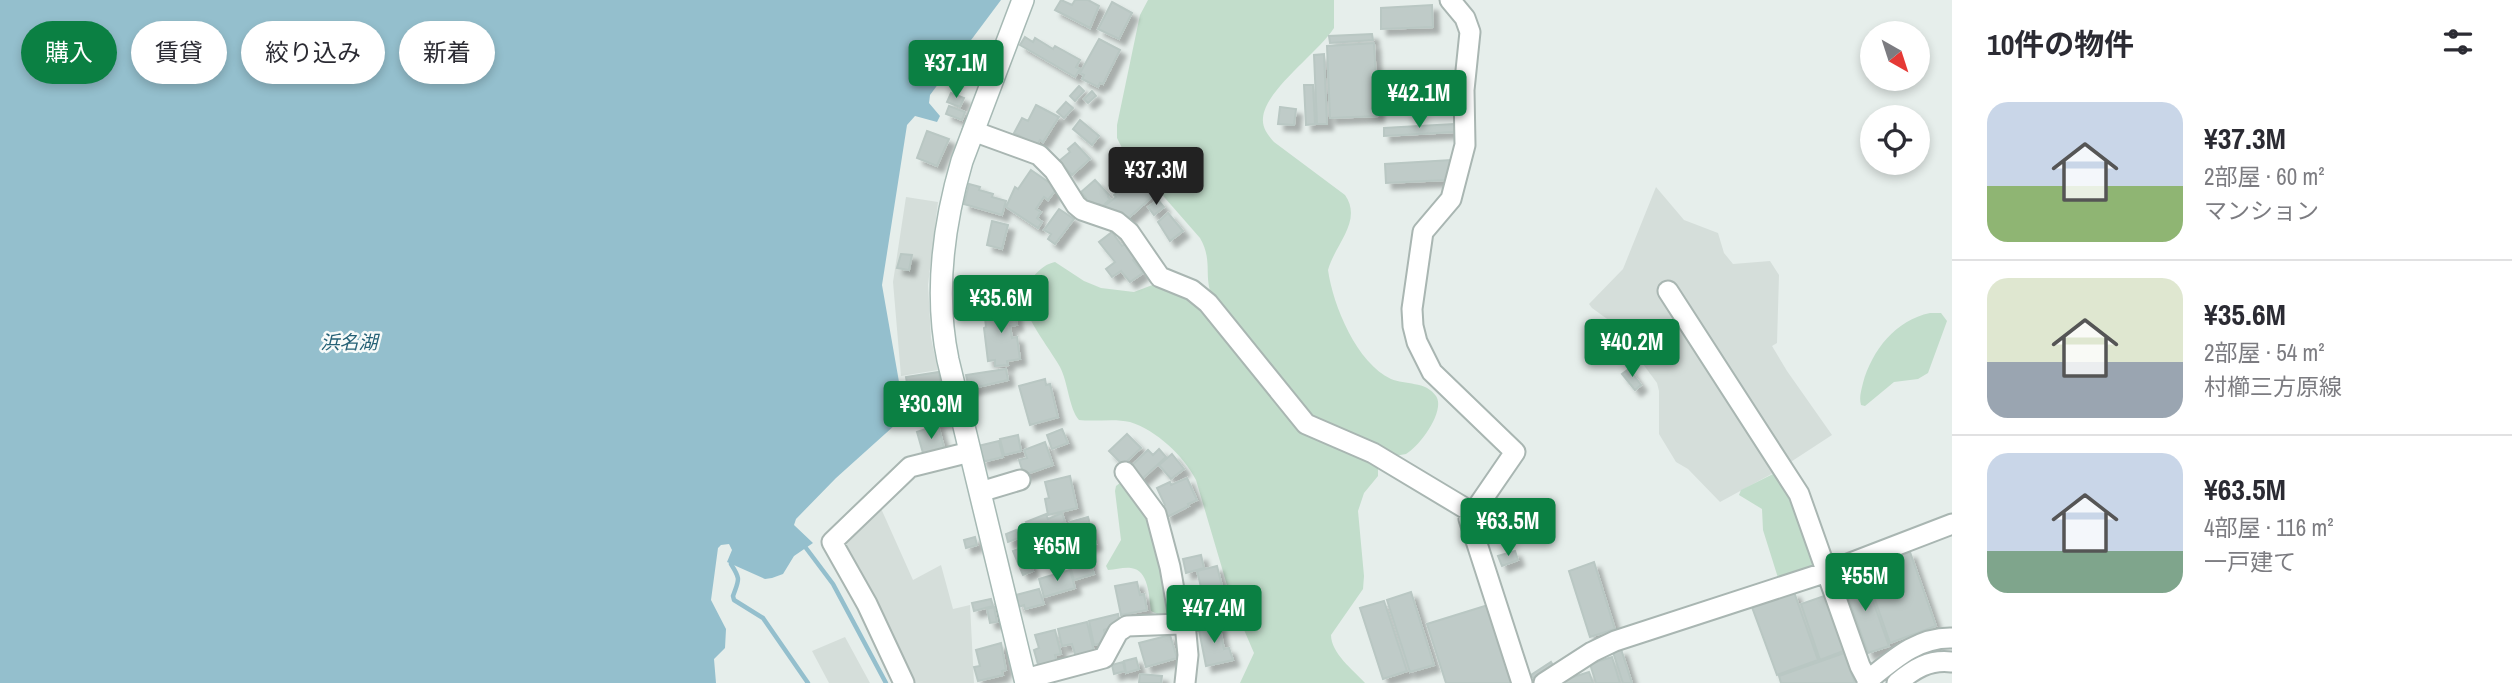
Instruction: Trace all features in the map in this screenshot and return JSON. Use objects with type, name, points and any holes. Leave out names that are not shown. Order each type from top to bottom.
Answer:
[{"type":"main road","points":[[1023,0],[962,161],[949,210],[940,285],[943,336],[1025,681]]},
{"type":"street","points":[[1450,0],[1465,18],[1470,32],[1464,90],[1465,145],[1451,199],[1423,232],[1412,309],[1413,326],[1420,350],[1432,372],[1515,452],[1469,519],[1522,683]]},
{"type":"street","points":[[973,131],[1039,155],[1054,170],[1076,205],[1082,210],[1117,222],[1129,232],[1160,277],[1192,289],[1208,303],[1306,424],[1373,453],[1473,513]]},
{"type":"street","points":[[1668,290],[1798,494],[1868,682],[1916,645],[1933,639],[1952,638]]},
{"type":"street","points":[[904,683],[878,639],[832,542],[910,467],[970,453]]},
{"type":"street","points":[[1125,472],[1156,514],[1183,624],[1188,655],[1185,683]]},
{"type":"street","points":[[980,492],[1020,480]]},
{"type":"street","points":[[1544,683],[1592,652],[1615,641],[1827,572],[1952,524]]},
{"type":"street","points":[[1025,681],[1104,658],[1118,632],[1127,626],[1183,624],[1228,613]]},
{"type":"street","points":[[1897,683],[1918,667],[1930,662],[1952,662]]},
{"type":"shaded area","points":[[1656,187],[1684,220],[1718,233],[1724,253],[1733,264],[1770,261],[1779,275],[1777,343],[1772,346],[1832,435],[1777,471],[1720,502],[1688,469],[1676,462],[1659,434],[1657,383],[1640,360],[1632,337],[1589,304],[1623,269]]},
{"type":"shaded area","points":[[906,197],[938,202],[928,285],[931,338],[938,370],[901,376],[893,282]]},
{"type":"shaded area","points":[[879,504],[913,580],[941,565],[953,609],[970,605],[974,683],[909,683],[841,540]]},
{"type":"shaded area","points":[[845,637],[870,683],[829,683],[812,651]]},
{"type":"green space","points":[[1148,0],[1334,0],[1334,28],[1273,96],[1266,107],[1263,125],[1274,142],[1345,195],[1350,205],[1351,214],[1346,232],[1328,270],[1341,316],[1357,347],[1379,371],[1391,379],[1427,388],[1436,396],[1437,410],[1430,428],[1406,454],[1395,456],[1315,423],[1214,300],[1209,284],[1206,255],[1200,238],[1123,150],[1117,138],[1117,125],[1140,15]]},
{"type":"green space","points":[[1055,262],[1084,281],[1101,288],[1134,292],[1155,284],[1189,295],[1296,422],[1378,465],[1378,476],[1364,493],[1358,511],[1363,589],[1331,635],[1339,655],[1365,683],[1240,683],[1254,653],[1232,602],[1191,471],[1168,445],[1140,426],[1124,421],[1079,420],[1060,367],[1026,311],[1022,293],[1040,270]]},
{"type":"green space","points":[[1930,313],[1941,313],[1947,321],[1928,373],[1918,379],[1894,382],[1865,406],[1861,405],[1863,383],[1879,348],[1906,322]]},
{"type":"green space","points":[[1775,473],[1789,489],[1818,565],[1779,581],[1763,530],[1762,509],[1739,495],[1741,490]]},
{"type":"green space","points":[[1120,483],[1125,483],[1147,510],[1171,613],[1157,614],[1151,611],[1145,579],[1137,570],[1108,570],[1106,566],[1121,540],[1115,491]]},
{"type":"water","name":"浜名湖","points":[[0,0],[1001,0],[930,95],[929,103],[940,116],[937,122],[915,116],[907,125],[882,285],[905,416],[836,478],[796,519],[794,525],[813,543],[794,556],[783,574],[765,579],[727,562],[732,550],[729,544],[718,548],[711,600],[726,629],[725,648],[714,659],[716,683],[0,683]]},
{"type":"building","points":[[1061,0],[1072,5],[1075,0],[1088,0],[1099,6],[1090,28],[1055,10]]},
{"type":"building","points":[[1112,2],[1132,13],[1119,39],[1098,29]]},
{"type":"building","points":[[1432,5],[1433,27],[1381,29],[1381,8]]},
{"type":"building","points":[[1372,34],[1373,40],[1330,43],[1329,36]]},
{"type":"building","points":[[1025,37],[1033,42],[1035,38],[1053,49],[1055,46],[1080,60],[1076,67],[1080,69],[1075,77],[1020,45]]},
{"type":"building","points":[[1099,39],[1120,50],[1103,84],[1100,83],[1098,87],[1082,79],[1084,75],[1080,73]]},
{"type":"building","points":[[1374,43],[1378,116],[1330,118],[1327,46]]},
{"type":"building","points":[[1324,54],[1327,124],[1317,124],[1314,55]]},
{"type":"building","points":[[1304,85],[1313,85],[1315,124],[1306,125]]},
{"type":"building","points":[[1079,86],[1084,91],[1075,101],[1070,96]]},
{"type":"building","points":[[1092,91],[1096,96],[1088,103],[1084,99]]},
{"type":"building","points":[[951,93],[964,98],[960,107],[947,102]]},
{"type":"building","points":[[1066,102],[1073,108],[1064,118],[1057,112]]},
{"type":"building","points":[[1036,105],[1059,117],[1043,142],[1040,140],[1037,145],[1014,133],[1022,118],[1028,121]]},
{"type":"building","points":[[949,106],[965,112],[962,120],[946,114]]},
{"type":"building","points":[[1280,107],[1296,109],[1294,125],[1278,124]]},
{"type":"building","points":[[1080,120],[1099,136],[1092,145],[1073,129]]},
{"type":"building","points":[[1454,124],[1454,132],[1384,136],[1384,128]]},
{"type":"building","points":[[927,131],[949,139],[937,166],[917,158]]},
{"type":"building","points":[[1075,143],[1090,159],[1072,175],[1059,161],[1070,152],[1068,149]]},
{"type":"building","points":[[1451,160],[1446,180],[1386,183],[1385,164]]},
{"type":"building","points":[[1031,170],[1057,188],[1048,200],[1044,197],[1036,209],[1041,212],[1037,218],[1042,222],[1038,228],[1006,207],[1015,187],[1018,189]]},
{"type":"building","points":[[1137,178],[1153,196],[1125,221],[1117,212],[1115,214],[1103,207],[1116,197],[1114,195],[1123,187],[1125,189]]},
{"type":"building","points":[[1095,180],[1109,195],[1110,199],[1102,207],[1099,204],[1095,207],[1084,200],[1086,198],[1081,192]]},
{"type":"building","points":[[969,184],[993,194],[992,197],[1006,201],[1002,215],[964,204]]},
{"type":"building","points":[[1158,200],[1164,207],[1154,215],[1148,207]]},
{"type":"building","points":[[1059,209],[1074,219],[1055,244],[1048,239],[1051,234],[1044,230]]},
{"type":"building","points":[[1168,213],[1183,231],[1170,241],[1158,222]]},
{"type":"building","points":[[992,221],[1008,225],[1002,249],[987,245]]},
{"type":"building","points":[[1112,232],[1122,246],[1128,242],[1138,256],[1133,260],[1143,273],[1130,282],[1121,271],[1112,277],[1106,269],[1115,262],[1099,242]]},
{"type":"building","points":[[901,254],[912,255],[909,270],[897,268]]},
{"type":"building","points":[[1014,305],[1017,325],[1010,326],[1012,338],[1017,337],[1020,359],[1007,361],[1008,365],[995,366],[995,360],[988,361],[984,309]]},
{"type":"building","points":[[1006,369],[1008,380],[969,389],[966,375]]},
{"type":"building","points":[[1629,369],[1641,385],[1635,390],[1622,374]]},
{"type":"building","points":[[939,372],[942,393],[910,401],[906,377]]},
{"type":"building","points":[[1045,379],[1046,385],[1050,384],[1058,417],[1030,425],[1019,386]]},
{"type":"building","points":[[946,412],[948,420],[930,424],[928,416]]},
{"type":"building","points":[[938,425],[945,451],[926,455],[917,432]]},
{"type":"building","points":[[1062,429],[1068,443],[1052,449],[1047,435]]},
{"type":"building","points":[[1127,434],[1141,448],[1123,465],[1109,451]]},
{"type":"building","points":[[1018,435],[1021,451],[1004,455],[1000,439]]},
{"type":"building","points":[[999,441],[1003,457],[982,462],[978,446]]},
{"type":"building","points":[[1045,442],[1053,465],[1024,475],[1019,460],[1027,458],[1024,450]]},
{"type":"building","points":[[1159,449],[1166,457],[1141,480],[1129,468],[1148,450],[1153,455]]},
{"type":"building","points":[[1172,454],[1184,469],[1171,479],[1159,465]]},
{"type":"building","points":[[1070,476],[1077,508],[1048,515],[1045,499],[1049,498],[1045,482]]},
{"type":"building","points":[[1187,478],[1197,500],[1167,517],[1157,488]]},
{"type":"building","points":[[1062,513],[1065,522],[1034,534],[1026,522],[1046,514],[1048,519]]},
{"type":"building","points":[[1088,517],[1096,544],[1086,547],[1094,574],[1074,580],[1065,550],[1078,547],[1070,522]]},
{"type":"building","points":[[1016,530],[1019,538],[1008,542],[1006,534]]},
{"type":"building","points":[[975,537],[977,545],[966,548],[964,540]]},
{"type":"building","points":[[1048,540],[1049,548],[1038,549],[1036,542]]},
{"type":"building","points":[[1023,547],[1033,571],[1023,575],[1013,551]]},
{"type":"building","points":[[1515,551],[1518,560],[1502,566],[1498,556]]},
{"type":"building","points":[[1910,552],[1936,626],[1890,643],[1864,568]]},
{"type":"building","points":[[1201,555],[1204,568],[1186,573],[1183,559]]},
{"type":"building","points":[[1594,562],[1615,629],[1590,637],[1569,571]]},
{"type":"building","points":[[1217,566],[1231,607],[1209,612],[1197,571]]},
{"type":"building","points":[[1070,570],[1075,588],[1044,597],[1039,579]]},
{"type":"building","points":[[1863,573],[1889,646],[1868,653],[1842,580]]},
{"type":"building","points":[[1137,582],[1140,595],[1144,594],[1147,610],[1121,615],[1115,586]]},
{"type":"building","points":[[1039,589],[1044,604],[1025,609],[1024,605],[1019,607],[1016,595]]},
{"type":"building","points":[[1411,592],[1434,665],[1410,672],[1387,600]]},
{"type":"building","points":[[1794,592],[1818,660],[1777,675],[1752,607]]},
{"type":"building","points":[[1827,595],[1846,650],[1820,660],[1801,604]]},
{"type":"building","points":[[991,599],[993,606],[974,611],[972,603]]},
{"type":"building","points":[[1384,601],[1407,671],[1383,679],[1360,608]]},
{"type":"building","points":[[1488,605],[1512,683],[1446,683],[1427,624]]},
{"type":"building","points":[[994,607],[997,622],[990,623],[987,609]]},
{"type":"building","points":[[1118,614],[1120,624],[1104,630],[1106,642],[1094,645],[1089,621]]},
{"type":"building","points":[[1087,622],[1095,656],[1077,661],[1072,644],[1062,646],[1058,629]]},
{"type":"building","points":[[1219,623],[1224,649],[1229,648],[1233,660],[1206,666],[1198,625]]},
{"type":"building","points":[[1055,630],[1061,654],[1055,655],[1057,663],[1039,668],[1034,650],[1039,648],[1035,635]]},
{"type":"building","points":[[1170,635],[1177,658],[1146,667],[1139,643]]},
{"type":"building","points":[[1001,643],[1006,670],[1002,671],[1003,675],[978,681],[974,667],[980,666],[976,650]]},
{"type":"building","points":[[1621,649],[1632,683],[1623,683],[1613,652]]},
{"type":"building","points":[[1844,653],[1855,683],[1781,683],[1779,676]]},
{"type":"building","points":[[1612,657],[1620,683],[1596,683],[1590,664]]},
{"type":"building","points":[[1136,658],[1139,669],[1126,673],[1124,661]]},
{"type":"building","points":[[1123,662],[1125,671],[1114,674],[1112,665]]},
{"type":"building","points":[[1551,662],[1554,667],[1535,680],[1531,675]]},
{"type":"building","points":[[1589,672],[1593,683],[1565,683],[1564,680]]},
{"type":"building","points":[[1140,674],[1162,676],[1161,683],[1139,683]]},
{"type":"waterway","points":[[806,548],[833,584],[886,683]]},
{"type":"waterway","points":[[731,564],[738,580],[734,600],[763,618],[808,683]]}]
